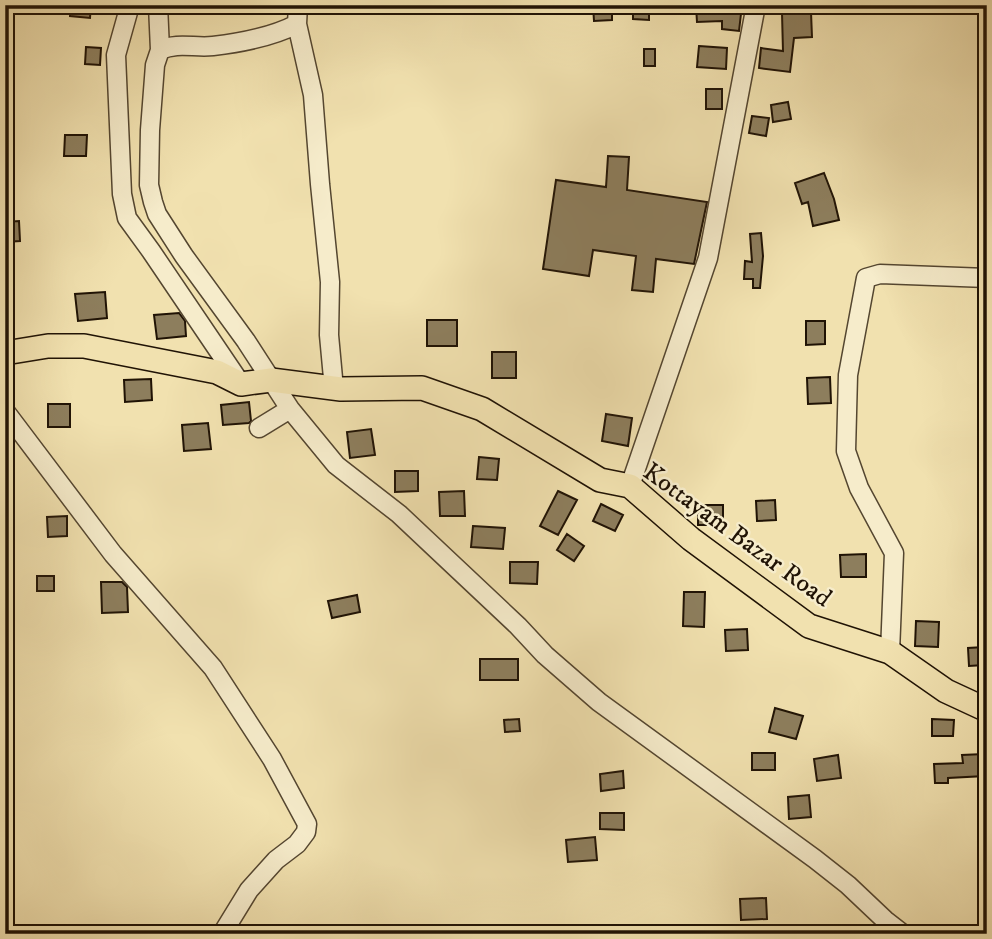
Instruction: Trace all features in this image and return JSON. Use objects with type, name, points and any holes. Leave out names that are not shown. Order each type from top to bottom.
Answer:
[{"type":"main road","name":"Kottayam Bazar Road","points":[[5,353],[48,346],[84,346],[216,372],[241,384],[268,380],[334,389],[422,388],[482,409],[600,480],[630,486],[691,538],[809,625],[890,652],[946,691],[987,710]]},
{"type":"street","points":[[130,5],[116,55],[122,194],[127,218],[241,384]]},
{"type":"street","points":[[158,5],[160,50],[155,65],[150,130],[149,185],[153,202],[184,256],[246,341],[268,380],[290,409],[336,465],[399,514],[518,625],[545,655],[599,702],[815,859],[903,934]]},
{"type":"street","points":[[298,5],[297,24],[313,95],[330,282],[329,335],[334,389]]},
{"type":"street","points":[[630,486],[708,258],[756,5]]},
{"type":"street","points":[[160,50],[179,44],[212,46],[282,32],[297,24]]},
{"type":"street","points":[[890,652],[894,553],[859,488],[846,452],[848,375],[866,278],[880,274],[987,278]]},
{"type":"street","points":[[259,428],[290,409]]},
{"type":"street","points":[[5,411],[113,554],[213,668],[272,759],[307,824],[306,832],[297,844],[276,860],[249,890],[222,934]]},
{"type":"building","points":[[71,5],[91,5],[90,18],[70,16]]},
{"type":"building","points":[[593,5],[612,5],[612,20],[594,21]]},
{"type":"building","points":[[633,5],[649,5],[649,20],[633,19]]},
{"type":"building","points":[[742,5],[739,31],[722,29],[722,21],[697,22],[696,6]]},
{"type":"building","points":[[811,12],[812,37],[794,38],[790,72],[759,68],[761,48],[783,51],[782,13]]},
{"type":"building","points":[[699,46],[727,48],[726,69],[697,67]]},
{"type":"building","points":[[86,47],[101,48],[100,65],[85,64]]},
{"type":"building","points":[[644,49],[655,49],[655,66],[644,66]]},
{"type":"building","points":[[706,89],[722,89],[722,109],[706,109]]},
{"type":"building","points":[[788,102],[791,119],[773,122],[771,105]]},
{"type":"building","points":[[752,116],[769,118],[766,136],[749,133]]},
{"type":"building","points":[[65,135],[87,135],[86,156],[64,156]]},
{"type":"building","points":[[608,156],[629,157],[627,190],[707,202],[694,264],[656,259],[653,292],[632,290],[636,256],[593,250],[589,276],[543,269],[556,180],[606,187]]},
{"type":"building","points":[[824,173],[839,220],[813,226],[808,202],[802,204],[795,183]]},
{"type":"building","points":[[19,221],[20,241],[5,242],[5,222]]},
{"type":"building","points":[[761,233],[763,256],[760,288],[753,288],[753,279],[744,279],[745,261],[752,262],[750,234]]},
{"type":"building","points":[[105,292],[107,318],[78,321],[75,294]]},
{"type":"building","points":[[179,313],[185,321],[186,336],[157,339],[154,315]]},
{"type":"building","points":[[427,320],[457,320],[457,346],[427,346]]},
{"type":"building","points":[[806,321],[825,321],[825,344],[806,345]]},
{"type":"building","points":[[492,352],[516,352],[516,378],[492,378]]},
{"type":"building","points":[[830,377],[831,403],[808,404],[807,378]]},
{"type":"building","points":[[151,379],[152,400],[125,402],[124,380]]},
{"type":"building","points":[[249,402],[249,423],[223,425],[221,405]]},
{"type":"building","points":[[48,404],[70,404],[70,427],[48,427]]},
{"type":"building","points":[[606,414],[632,418],[628,446],[602,441]]},
{"type":"building","points":[[208,423],[211,449],[184,451],[182,425]]},
{"type":"building","points":[[371,429],[375,455],[350,458],[347,432]]},
{"type":"building","points":[[479,457],[499,459],[497,480],[477,479]]},
{"type":"building","points":[[395,471],[418,471],[418,491],[395,492]]},
{"type":"building","points":[[464,491],[465,516],[440,516],[439,492]]},
{"type":"building","points":[[558,491],[577,500],[558,535],[540,526]]},
{"type":"building","points":[[775,500],[776,520],[757,521],[756,501]]},
{"type":"building","points":[[601,504],[623,515],[615,531],[593,521]]},
{"type":"building","points":[[698,505],[723,505],[723,525],[698,525]]},
{"type":"building","points":[[67,516],[67,536],[48,537],[47,517]]},
{"type":"building","points":[[473,526],[505,528],[503,549],[471,547]]},
{"type":"building","points":[[567,534],[584,546],[574,561],[557,550]]},
{"type":"building","points":[[866,554],[866,577],[841,577],[840,555]]},
{"type":"building","points":[[510,562],[538,562],[537,584],[510,583]]},
{"type":"building","points":[[37,576],[54,576],[54,591],[37,591]]},
{"type":"building","points":[[101,582],[122,582],[127,587],[128,612],[102,613]]},
{"type":"building","points":[[684,592],[705,592],[704,627],[683,626]]},
{"type":"building","points":[[357,595],[360,612],[332,618],[328,601]]},
{"type":"building","points":[[916,621],[939,622],[938,647],[915,646]]},
{"type":"building","points":[[747,629],[748,650],[726,651],[725,630]]},
{"type":"building","points":[[984,647],[984,665],[969,666],[968,648]]},
{"type":"building","points":[[480,659],[518,659],[518,680],[480,680]]},
{"type":"building","points":[[775,708],[803,716],[796,739],[769,732]]},
{"type":"building","points":[[519,719],[520,731],[505,732],[504,720]]},
{"type":"building","points":[[932,719],[954,720],[953,736],[932,736]]},
{"type":"building","points":[[752,753],[775,753],[775,770],[752,770]]},
{"type":"building","points":[[984,754],[985,776],[948,778],[948,783],[935,783],[934,764],[963,763],[962,755]]},
{"type":"building","points":[[838,755],[841,778],[817,781],[814,759]]},
{"type":"building","points":[[623,771],[624,788],[601,791],[600,774]]},
{"type":"building","points":[[809,795],[811,817],[789,819],[788,797]]},
{"type":"building","points":[[600,813],[624,813],[624,830],[600,829]]},
{"type":"building","points":[[595,837],[597,860],[568,862],[566,840]]},
{"type":"building","points":[[766,898],[767,919],[741,920],[740,899]]}]
